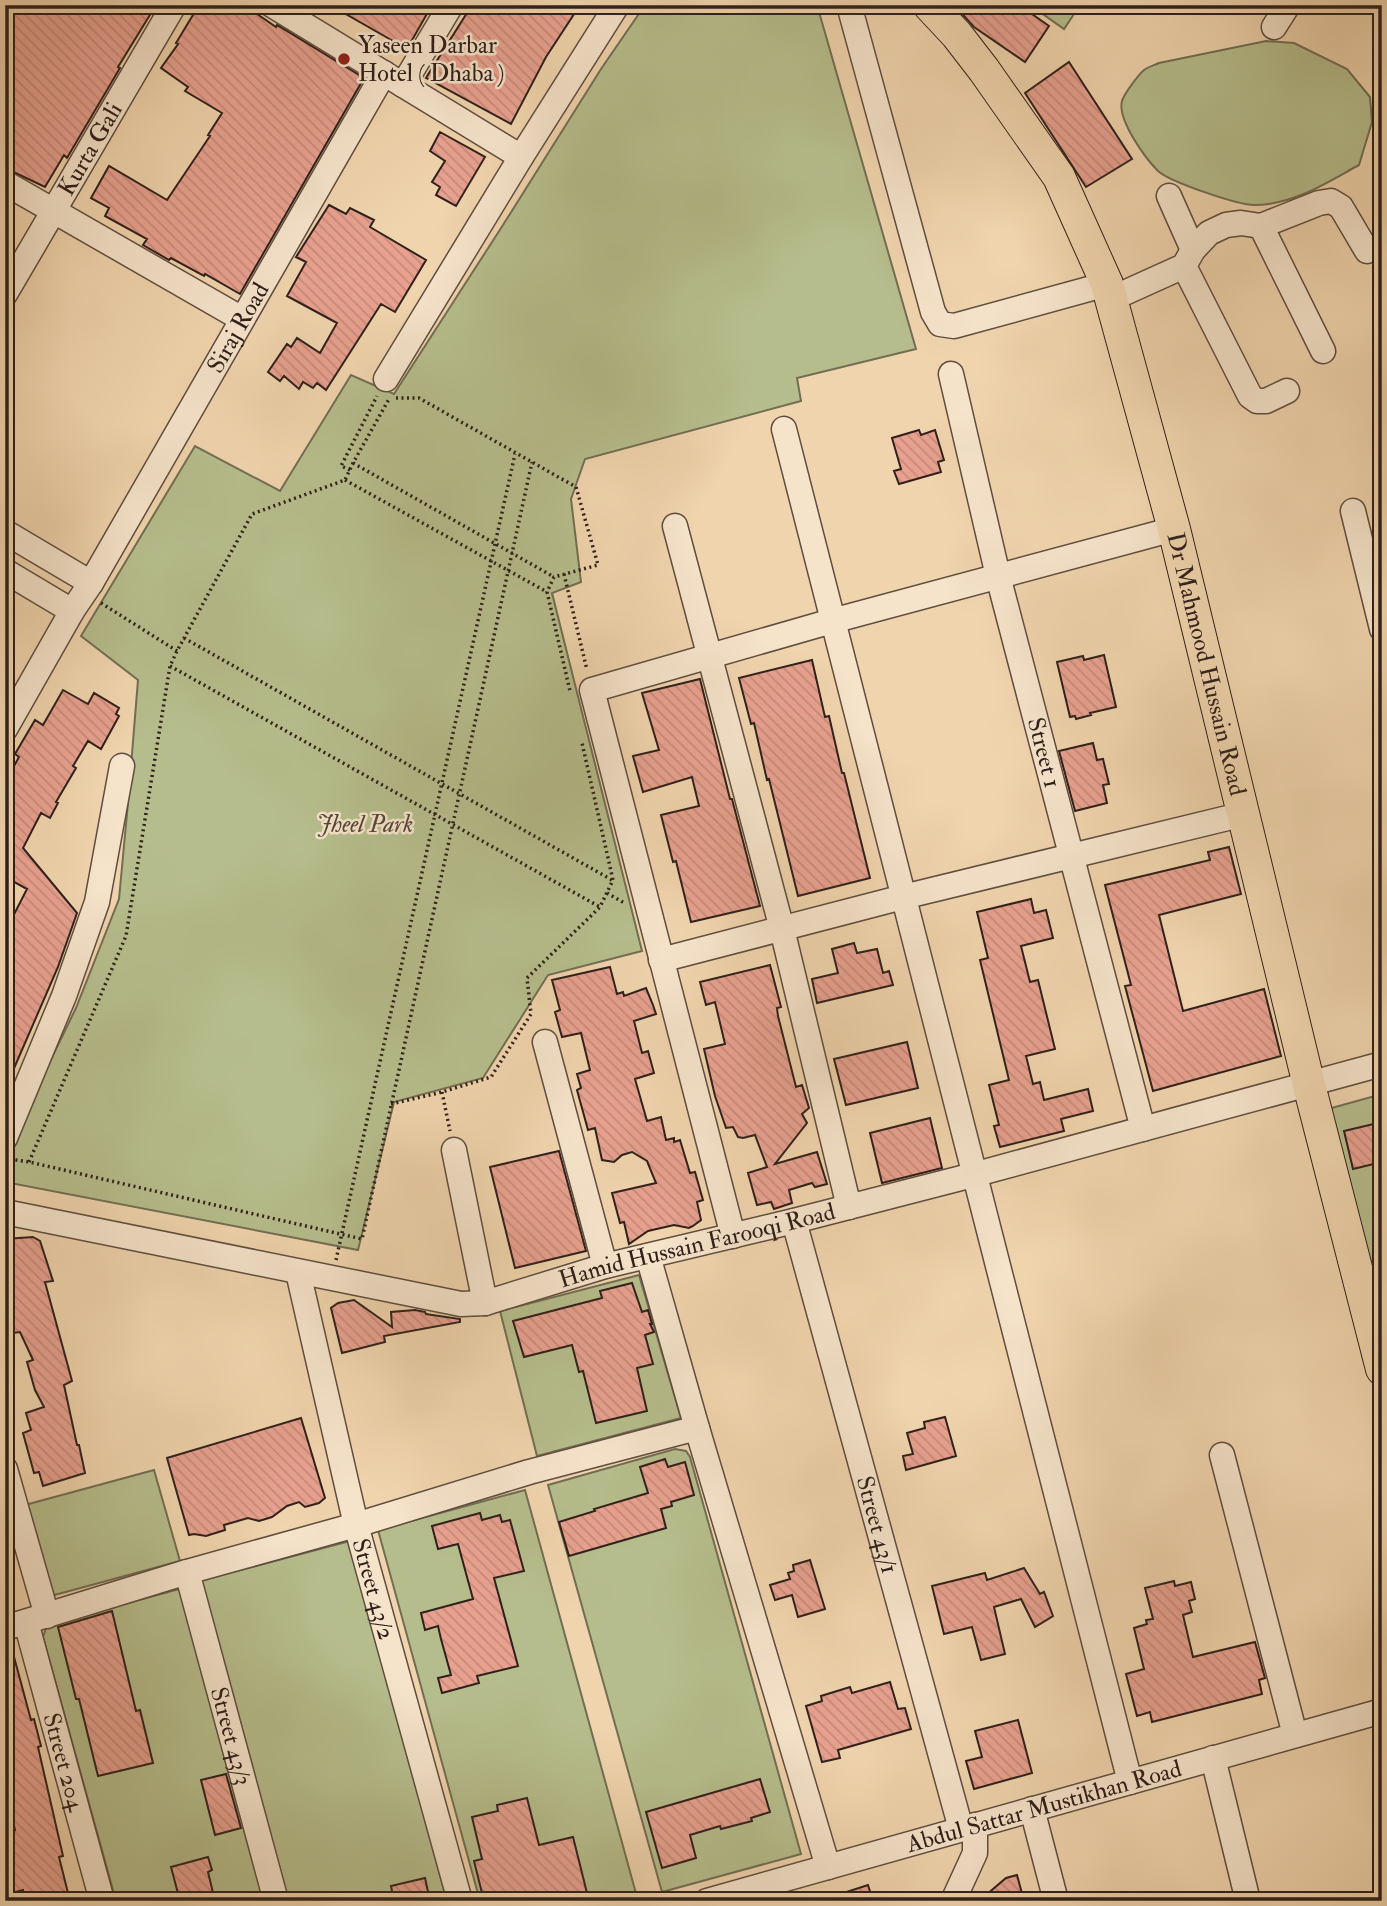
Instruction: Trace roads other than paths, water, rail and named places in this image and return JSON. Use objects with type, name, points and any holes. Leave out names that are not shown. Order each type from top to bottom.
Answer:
[{"type":"main road","name":"Dr Mahmood Hussain Road","points":[[932,6],[984,70],[1059,177],[1109,291],[1174,529],[1309,1085],[1382,1369]]},
{"type":"street","name":"Kurta Gali","points":[[5,294],[174,5]]},
{"type":"street","points":[[272,5],[298,12],[393,79],[521,157]]},
{"type":"street","name":"Siraj Road","points":[[5,729],[242,319],[393,79],[451,5]]},
{"type":"street","points":[[386,379],[617,5]]},
{"type":"street","points":[[849,5],[933,312],[940,324],[954,326],[1109,291],[1189,258],[1209,233],[1226,225],[1241,223],[1261,226],[1319,203],[1331,201],[1341,207],[1367,251]]},
{"type":"street","points":[[1274,27],[1288,5]]},
{"type":"street","points":[[5,183],[242,319]]},
{"type":"street","points":[[1169,196],[1189,258],[1250,396],[1257,401],[1266,401],[1287,391]]},
{"type":"street","points":[[1261,226],[1323,351]]},
{"type":"street","name":"Street 1","points":[[951,374],[998,576],[1143,1129]]},
{"type":"street","points":[[784,429],[1130,1782]]},
{"type":"street","points":[[1353,511],[1382,629]]},
{"type":"street","points":[[675,526],[782,929],[849,1207]]},
{"type":"street","points":[[733,1236],[661,960],[582,693],[832,621],[1174,529]]},
{"type":"street","points":[[5,532],[82,595]]},
{"type":"street","points":[[5,572],[82,595]]},
{"type":"street","points":[[5,1138],[64,996],[97,902],[122,766]]},
{"type":"street","points":[[661,960],[903,897],[1244,814]]},
{"type":"street","points":[[545,1042],[605,1266]]},
{"type":"street","name":"Hamid Hussain Farooqi Road","points":[[5,1212],[461,1304],[485,1303],[605,1266],[973,1175],[1382,1064]]},
{"type":"street","points":[[454,1150],[485,1303]]},
{"type":"street","name":"Street 43/1","points":[[794,1221],[968,1827]]},
{"type":"street","points":[[648,1256],[828,1867]]},
{"type":"street","name":"Street 43/2","points":[[298,1272],[356,1525],[460,1901]]},
{"type":"street","points":[[26,1622],[529,1472],[697,1428]]},
{"type":"street","points":[[1222,1455],[1295,1735]]},
{"type":"street","name":"Street 204","points":[[5,1469],[26,1622],[102,1901]]},
{"type":"street","name":"Street 43/3","points":[[187,1572],[275,1901]]},
{"type":"street","name":"Abdul Sattar Mustikhan Road","points":[[706,1901],[1382,1711]]},
{"type":"street","points":[[1213,1758],[1248,1901]]},
{"type":"street","points":[[1032,1809],[1056,1901]]},
{"type":"street","points":[[953,1901],[975,1853],[968,1827]]},
{"type":"place","name":"Yaseen Darbar Hotel ( Dhaba )","points":[[344,59]]},
{"type":"park label","name":"Jheel Park","points":[[365,824]]}]
